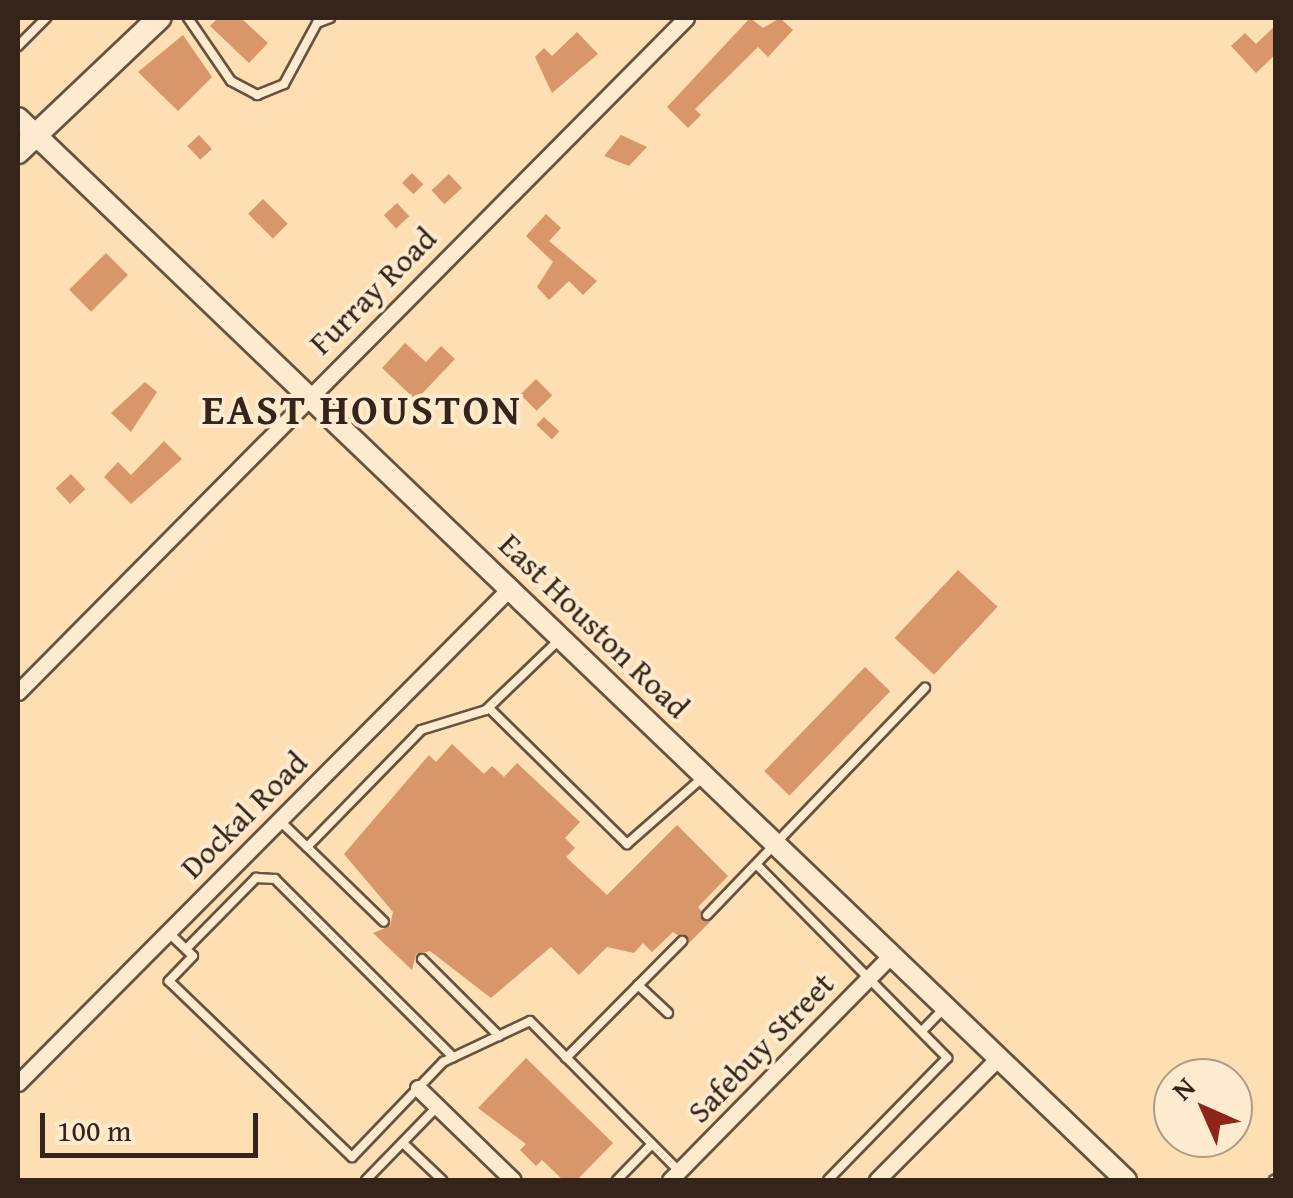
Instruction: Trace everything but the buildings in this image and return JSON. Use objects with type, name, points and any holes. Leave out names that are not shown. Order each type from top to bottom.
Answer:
[{"type":"main road","points":[[18,152],[159,18]]},
{"type":"street","name":"Furray Road","points":[[18,692],[686,18]]},
{"type":"street","name":"East Houston Road","points":[[18,118],[563,636],[1126,1180]]},
{"type":"street","name":"Dockal Road","points":[[18,1083],[510,587]]},
{"type":"street","name":"Safebuy Street","points":[[674,1176],[892,954]]},
{"type":"street","points":[[877,1180],[999,1057]]},
{"type":"street","points":[[418,1088],[513,1180]]},
{"type":"lane","points":[[18,46],[46,18]]},
{"type":"lane","points":[[188,18],[232,81],[257,95],[284,84],[317,23],[330,18]]},
{"type":"lane","points":[[308,846],[421,730],[489,708],[563,636]]},
{"type":"lane","points":[[707,916],[925,688]]},
{"type":"lane","points":[[489,708],[627,844],[705,775]]},
{"type":"lane","points":[[278,819],[384,922]]},
{"type":"lane","points":[[757,864],[947,1058],[828,1180]]},
{"type":"lane","points":[[186,949],[256,878],[275,879],[453,1057]]},
{"type":"lane","points":[[220,879],[238,897]]},
{"type":"lane","points":[[815,921],[835,900]]},
{"type":"lane","points":[[168,931],[193,956],[169,981],[352,1157],[453,1057],[530,1021],[652,1144],[674,1176]]},
{"type":"lane","points":[[566,1058],[682,941]]},
{"type":"lane","points":[[422,960],[499,1036]]},
{"type":"lane","points":[[638,985],[668,1014]]},
{"type":"lane","points":[[922,1031],[946,1006]]},
{"type":"lane","points":[[366,1180],[438,1106]]},
{"type":"lane","points":[[403,1143],[442,1180]]},
{"type":"lane","points":[[617,1180],[652,1144]]},
{"type":"district","name":"EAST HOUSTON","points":[[362,409]]}]
